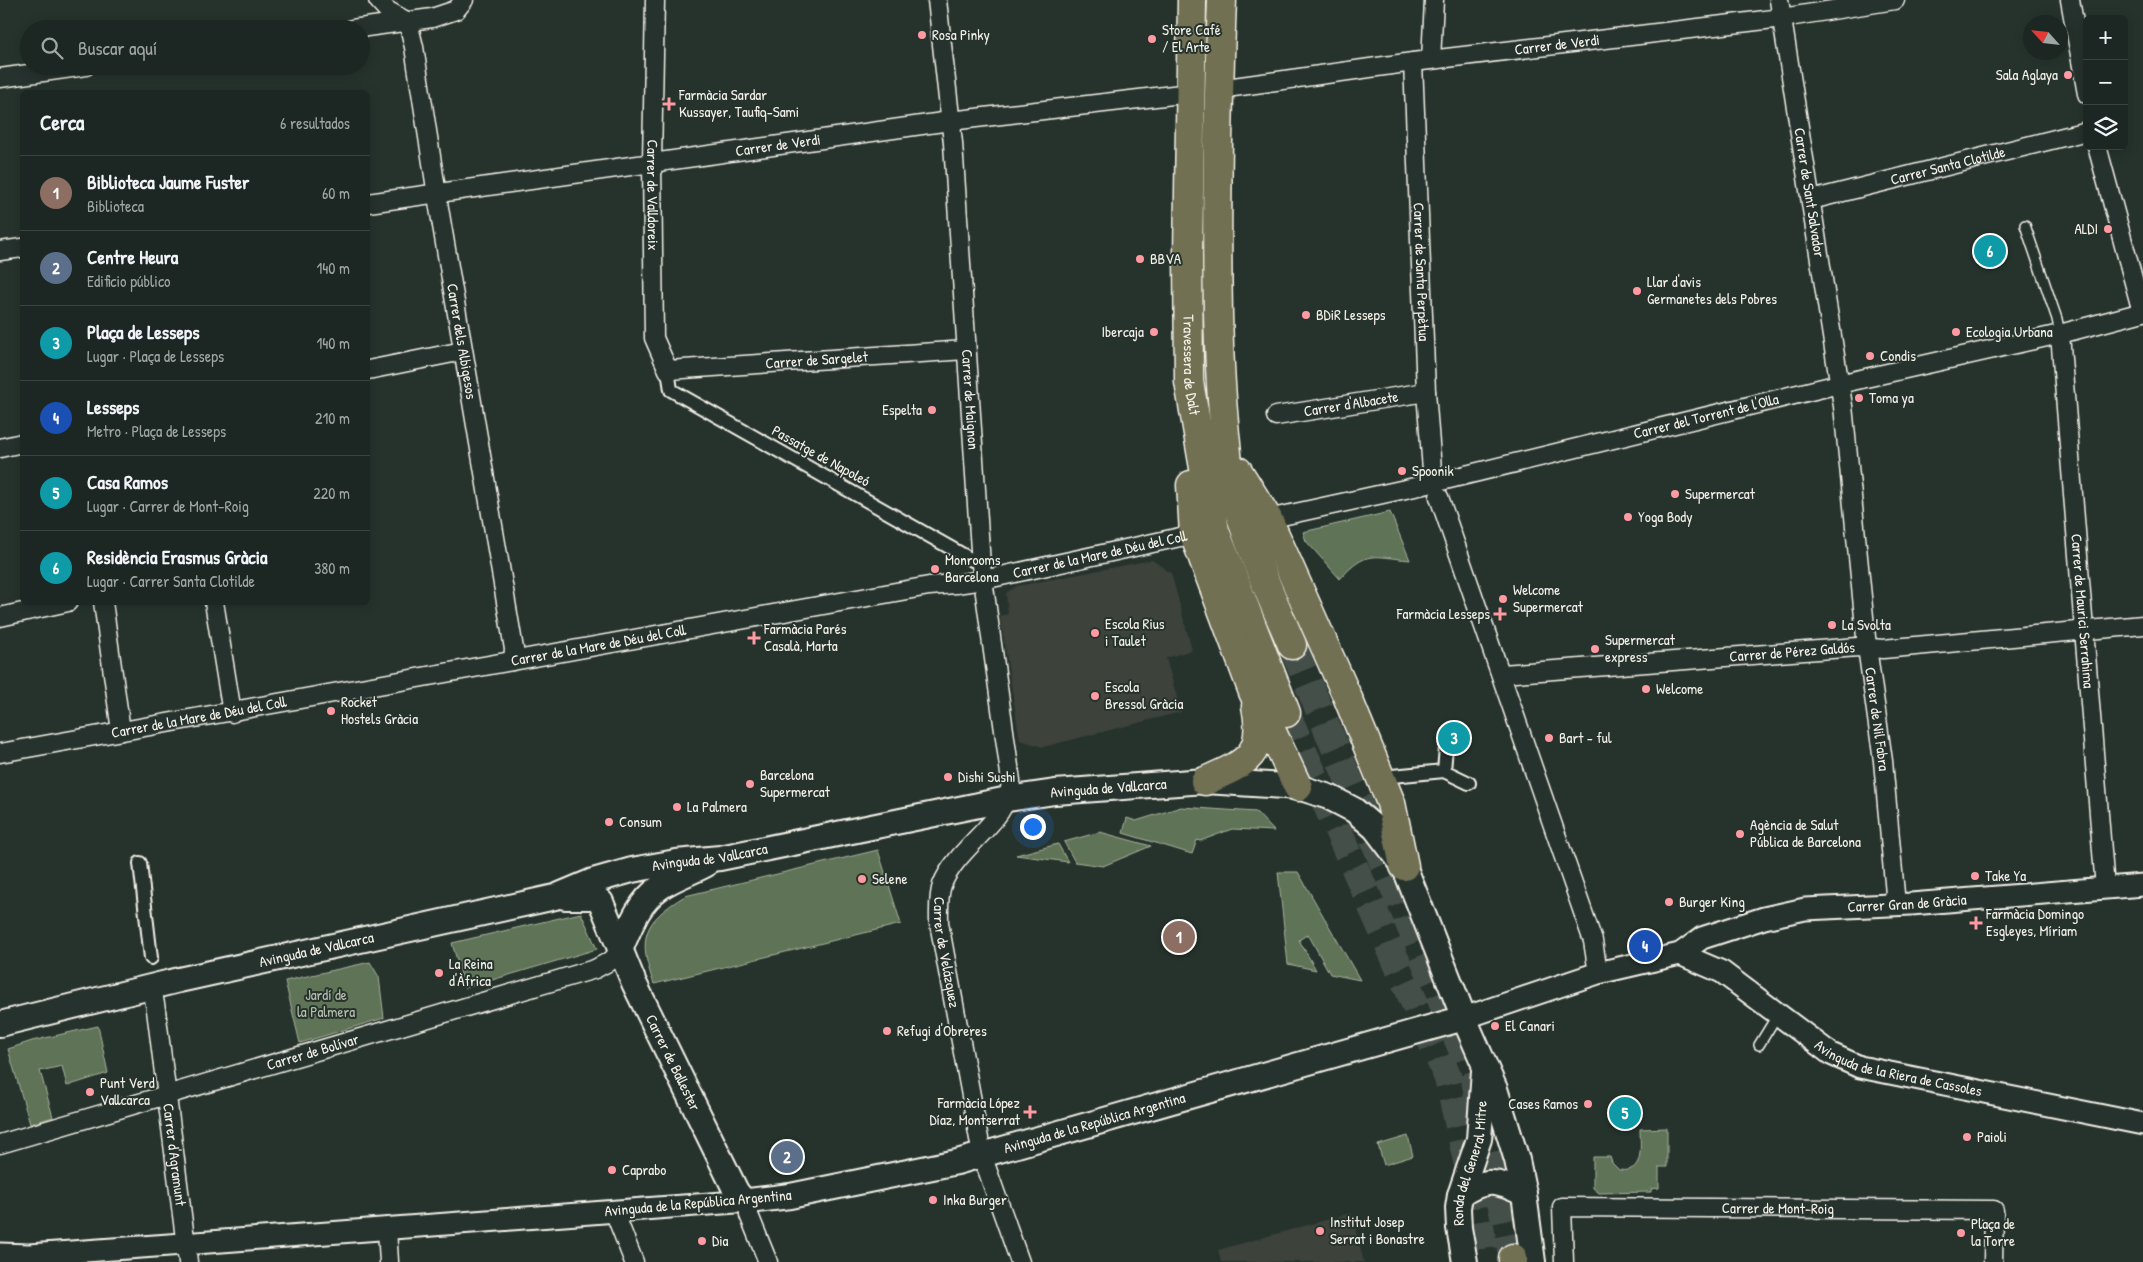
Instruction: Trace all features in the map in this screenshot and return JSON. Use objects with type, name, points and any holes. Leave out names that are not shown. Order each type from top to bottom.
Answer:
[{"type":"main road","name":"Travessera de Dalt","points":[[1192,0],[1188,245],[1189,382],[1204,532],[1286,713]]},
{"type":"main road","name":"Travessera de Dalt","points":[[1222,0],[1217,268],[1220,384],[1227,452],[1230,474],[1255,522],[1254,558],[1292,645]]},
{"type":"main road","points":[[1190,93],[1219,89]]},
{"type":"main road","points":[[1205,781],[1243,762],[1256,745],[1260,726],[1253,692],[1204,532],[1255,522],[1347,696],[1391,803],[1404,866]]},
{"type":"main road","points":[[1253,692],[1298,787]]},
{"type":"main road","name":"Avinguda de Vallcarca","points":[[0,1024],[555,896],[593,881],[632,870],[676,862],[720,858],[1008,799],[1073,791],[1205,781],[1298,787],[1329,797],[1354,810],[1375,828],[1404,866],[1464,1018]]},
{"type":"main road","points":[[620,950],[630,925],[647,899],[659,888],[720,858]]},
{"type":"main road","name":"Carrer de Ballester","points":[[555,896],[589,897],[599,899],[603,904],[634,983],[736,1191],[743,1200],[749,1201]]},
{"type":"main road","name":"Avinguda de la República Argentina","points":[[749,1201],[790,1196],[951,1163],[1464,1018]]},
{"type":"main road","name":"Ronda del General Mitre","points":[[1464,1018],[1495,1089],[1511,1138],[1524,1194],[1520,1261]]},
{"type":"main road","name":"Ronda del General Mitre","points":[[1465,1262],[1459,1228],[1458,1208],[1460,1196],[1479,1140],[1484,1064]]},
{"type":"main road","points":[[1460,1196],[1480,1184],[1490,1182],[1502,1183],[1524,1194]]},
{"type":"street","points":[[378,0],[387,10],[408,22]]},
{"type":"street","points":[[370,27],[432,18],[456,10],[464,0]]},
{"type":"street","name":"Carrer de Maignon","points":[[938,0],[950,121],[983,580],[1011,781],[1008,799]]},
{"type":"street","points":[[1431,60],[1434,0]]},
{"type":"street","name":"Carrer de Sant Salvador","points":[[1779,0],[1839,384]]},
{"type":"street","name":"Carrer de Verdi","points":[[1219,89],[1413,62],[1782,18],[1895,0]]},
{"type":"street","points":[[2070,0],[2083,72]]},
{"type":"street","name":"Carrer de Valldoreix","points":[[655,9],[652,162],[654,338],[668,370]]},
{"type":"street","name":"Carrer dels Albigesos","points":[[408,22],[414,48],[514,648],[514,661]]},
{"type":"street","name":"Carrer de Santa Perpètua","points":[[1413,62],[1426,392],[1436,490],[1502,674],[1593,941],[1598,973]]},
{"type":"street","points":[[0,78],[22,75]]},
{"type":"street","name":"Carrer de Verdi","points":[[370,203],[950,121],[1190,93]]},
{"type":"street","name":"Carrer Santa Clotilde","points":[[1811,200],[2083,132]]},
{"type":"street","points":[[2099,150],[2143,312]]},
{"type":"street","points":[[0,251],[20,248]]},
{"type":"street","name":"Carrer del Torrent de l'Olla","points":[[1255,522],[1436,490],[1839,384],[2060,334],[2143,312]]},
{"type":"street","name":"Carrer de Maurici Serrahima","points":[[2060,334],[2083,631],[2106,888]]},
{"type":"street","name":"Carrer de Sargelet","points":[[668,370],[966,350]]},
{"type":"street","points":[[370,370],[463,351]]},
{"type":"street","name":"Passatge de Napoleó","points":[[668,370],[671,390],[972,560]]},
{"type":"street","name":"Carrer de Nil Fabra","points":[[1839,384],[1868,647],[1883,760],[1896,905]]},
{"type":"street","name":"Carrer d'Albacete","points":[[1276,416],[1426,392]]},
{"type":"street","points":[[0,448],[20,443]]},
{"type":"street","name":"Carrer de la Mare de Déu del Coll","points":[[0,753],[930,586],[983,580],[1204,532]]},
{"type":"street","points":[[0,617],[54,605]]},
{"type":"street","points":[[103,605],[121,731]]},
{"type":"street","points":[[214,605],[232,712]]},
{"type":"street","name":"Carrer de Pérez Galdós","points":[[1502,674],[1868,647],[1883,649],[2143,625]]},
{"type":"street","points":[[1444,772],[1446,748]]},
{"type":"street","points":[[1392,776],[1444,772],[1469,783]]},
{"type":"street","name":"Carrer de Velázquez","points":[[1008,799],[1002,809],[955,862],[944,881],[940,897],[939,923],[982,1155],[1020,1262]]},
{"type":"street","points":[[140,864],[151,958]]},
{"type":"street","name":"Carrer Gran de Gràcia","points":[[1680,954],[1702,938],[1764,918],[1805,909],[1896,905],[2143,885]]},
{"type":"street","name":"Carrer de Bolívar","points":[[0,1144],[595,968],[612,960],[620,950]]},
{"type":"street","points":[[1464,1018],[1598,973],[1680,954]]},
{"type":"street","name":"Avinguda de la Riera de Cassoles","points":[[1680,954],[1722,972],[1831,1054],[1860,1067],[2143,1124]]},
{"type":"street","name":"Carrer d'Agramunt","points":[[152,988],[187,1253]]},
{"type":"street","points":[[749,1201],[749,1215],[768,1262]]},
{"type":"street","name":"Avinguda de la República Argentina","points":[[0,1254],[187,1253],[387,1229],[749,1201]]},
{"type":"street","name":"Carrer de Mont-Roig","points":[[1564,1262],[1562,1207],[1994,1210],[1993,1262]]},
{"type":"street","points":[[614,1211],[634,1262]]},
{"type":"street","points":[[387,1229],[389,1262]]},
{"type":"lane","points":[[2025,225],[2060,334]]},
{"type":"lane","points":[[1759,1045],[1778,1014]]},
{"type":"shaded area","name":"Escola Rius i Taulet","points":[[1152,560],[1171,573],[1192,650],[1166,658],[1181,712],[1043,747],[1020,740],[1000,616],[1008,614],[1006,593],[1017,586]]},
{"type":"shaded area","name":"Institut Josep Serrat i Bonastre","points":[[1351,1213],[1364,1262],[1221,1262],[1218,1250]]},
{"type":"green space","points":[[1390,512],[1410,560],[1371,557],[1357,563],[1340,579],[1306,541],[1303,532]]},
{"type":"green space","points":[[1181,807],[1256,812],[1274,831],[1232,829],[1200,841],[1197,840],[1192,854],[1123,833],[1127,818],[1136,821]]},
{"type":"green space","points":[[1100,832],[1151,846],[1103,866],[1075,862],[1064,842]]},
{"type":"green space","points":[[1058,844],[1068,862],[1016,855]]},
{"type":"green space","points":[[878,850],[901,924],[654,984],[646,954],[647,932],[660,914],[685,896]]},
{"type":"green space","points":[[1278,872],[1298,872],[1360,980],[1330,974],[1308,934],[1299,940],[1316,970],[1288,964]]},
{"type":"green space","points":[[581,913],[597,949],[465,988],[452,943]]},
{"type":"green space","name":"Jardí de la Palmera","points":[[370,962],[379,977],[384,1018],[300,1043],[285,981]]},
{"type":"green space","points":[[98,1026],[108,1073],[67,1086],[62,1066],[40,1071],[53,1117],[30,1124],[8,1049],[32,1041]]},
{"type":"green space","points":[[1667,1128],[1667,1167],[1659,1167],[1659,1188],[1651,1189],[1651,1192],[1599,1193],[1593,1188],[1593,1157],[1610,1157],[1612,1163],[1619,1170],[1633,1168],[1639,1157],[1640,1129]]},
{"type":"green space","points":[[1408,1136],[1413,1156],[1384,1165],[1378,1145]]},
{"type":"tunnel","points":[[1292,645],[1475,1080],[1513,1258]]},
{"type":"tunnel","points":[[1286,713],[1448,1078],[1477,1204],[1485,1262]]},
{"type":"place","name":"Rosa Pinky","points":[[922,35]]},
{"type":"place","name":"Store Café / El Arte","points":[[1152,39]]},
{"type":"place","name":"Sala Aglaya","points":[[2068,75]]},
{"type":"place","name":"Farmàcia Sardar Kussayer, Taufiq-Sami","points":[[669,104]]},
{"type":"place","name":"ALDI","points":[[2108,229]]},
{"type":"place","name":"Residència Erasmus Gràcia","points":[[1990,251]]},
{"type":"place","name":"BBVA","points":[[1140,259]]},
{"type":"place","name":"Llar d'avis Germanetes dels Pobres","points":[[1637,291]]},
{"type":"place","name":"BDiR Lesseps","points":[[1306,315]]},
{"type":"place","name":"Ibercaja","points":[[1154,332]]},
{"type":"place","name":"Ecologia Urbana","points":[[1956,332]]},
{"type":"place","name":"Condis","points":[[1870,356]]},
{"type":"place","name":"Toma ya","points":[[1859,398]]},
{"type":"place","name":"Espelta","points":[[932,410]]},
{"type":"place","name":"Spoonik","points":[[1402,471]]},
{"type":"place","name":"Supermercat","points":[[1675,494]]},
{"type":"place","name":"Yoga Body","points":[[1628,517]]},
{"type":"place","name":"Monrooms Barcelona","points":[[935,569]]},
{"type":"place","name":"Welcome Supermercat","points":[[1503,599]]},
{"type":"place","name":"Farmàcia Lesseps","points":[[1500,614]]},
{"type":"place","name":"La Svolta","points":[[1832,625]]},
{"type":"place","name":"Escola Rius i Taulet","points":[[1095,633]]},
{"type":"place","name":"Farmàcia Parés Casalà, Marta","points":[[754,638]]},
{"type":"place","name":"Supermercat express","points":[[1595,649]]},
{"type":"place","name":"Welcome","points":[[1646,689]]},
{"type":"place","name":"Escola Bressol Gràcia","points":[[1095,696]]},
{"type":"place","name":"Rocket Hostels Gràcia","points":[[331,711]]},
{"type":"place","name":"Plaça de Lesseps","points":[[1454,738]]},
{"type":"place","name":"Bart - ful","points":[[1549,738]]},
{"type":"place","name":"Dishi Sushi","points":[[948,777]]},
{"type":"place","name":"Barcelona Supermercat","points":[[750,784]]},
{"type":"place","name":"La Palmera","points":[[677,807]]},
{"type":"place","name":"Consum","points":[[609,822]]},
{"type":"place","name":"Agència de Salut Pública de Barcelona","points":[[1740,834]]},
{"type":"place","name":"Take Ya","points":[[1975,876]]},
{"type":"place","name":"Selene","points":[[862,879]]},
{"type":"place","name":"Burger King","points":[[1669,902]]},
{"type":"place","name":"Farmàcia Domingo Esgleyes, Míriam","points":[[1976,923]]},
{"type":"place","name":"Biblioteca Jaume Fuster","points":[[1179,937]]},
{"type":"place","name":"Lesseps","points":[[1645,946]]},
{"type":"place","name":"La Reina d'Àfrica","points":[[439,973]]},
{"type":"place","name":"El Canari","points":[[1495,1026]]},
{"type":"place","name":"Refugi d'Obreres","points":[[887,1031]]},
{"type":"place","name":"Punt Verd Vallcarca","points":[[90,1092]]},
{"type":"place","name":"Cases Ramos","points":[[1588,1104]]},
{"type":"place","name":"Farmàcia López Díaz, Montserrat","points":[[1030,1112]]},
{"type":"place","name":"Casa Ramos","points":[[1625,1113]]},
{"type":"place","name":"Paioli","points":[[1967,1137]]},
{"type":"place","name":"Centre Heura","points":[[787,1157]]},
{"type":"place","name":"Caprabo","points":[[612,1170]]},
{"type":"place","name":"Inka Burger","points":[[933,1200]]},
{"type":"place","name":"Institut Josep Serrat i Bonastre","points":[[1320,1231]]},
{"type":"place","name":"Plaça de la Torre","points":[[1961,1233]]},
{"type":"place","name":"Dia","points":[[702,1241]]}]
